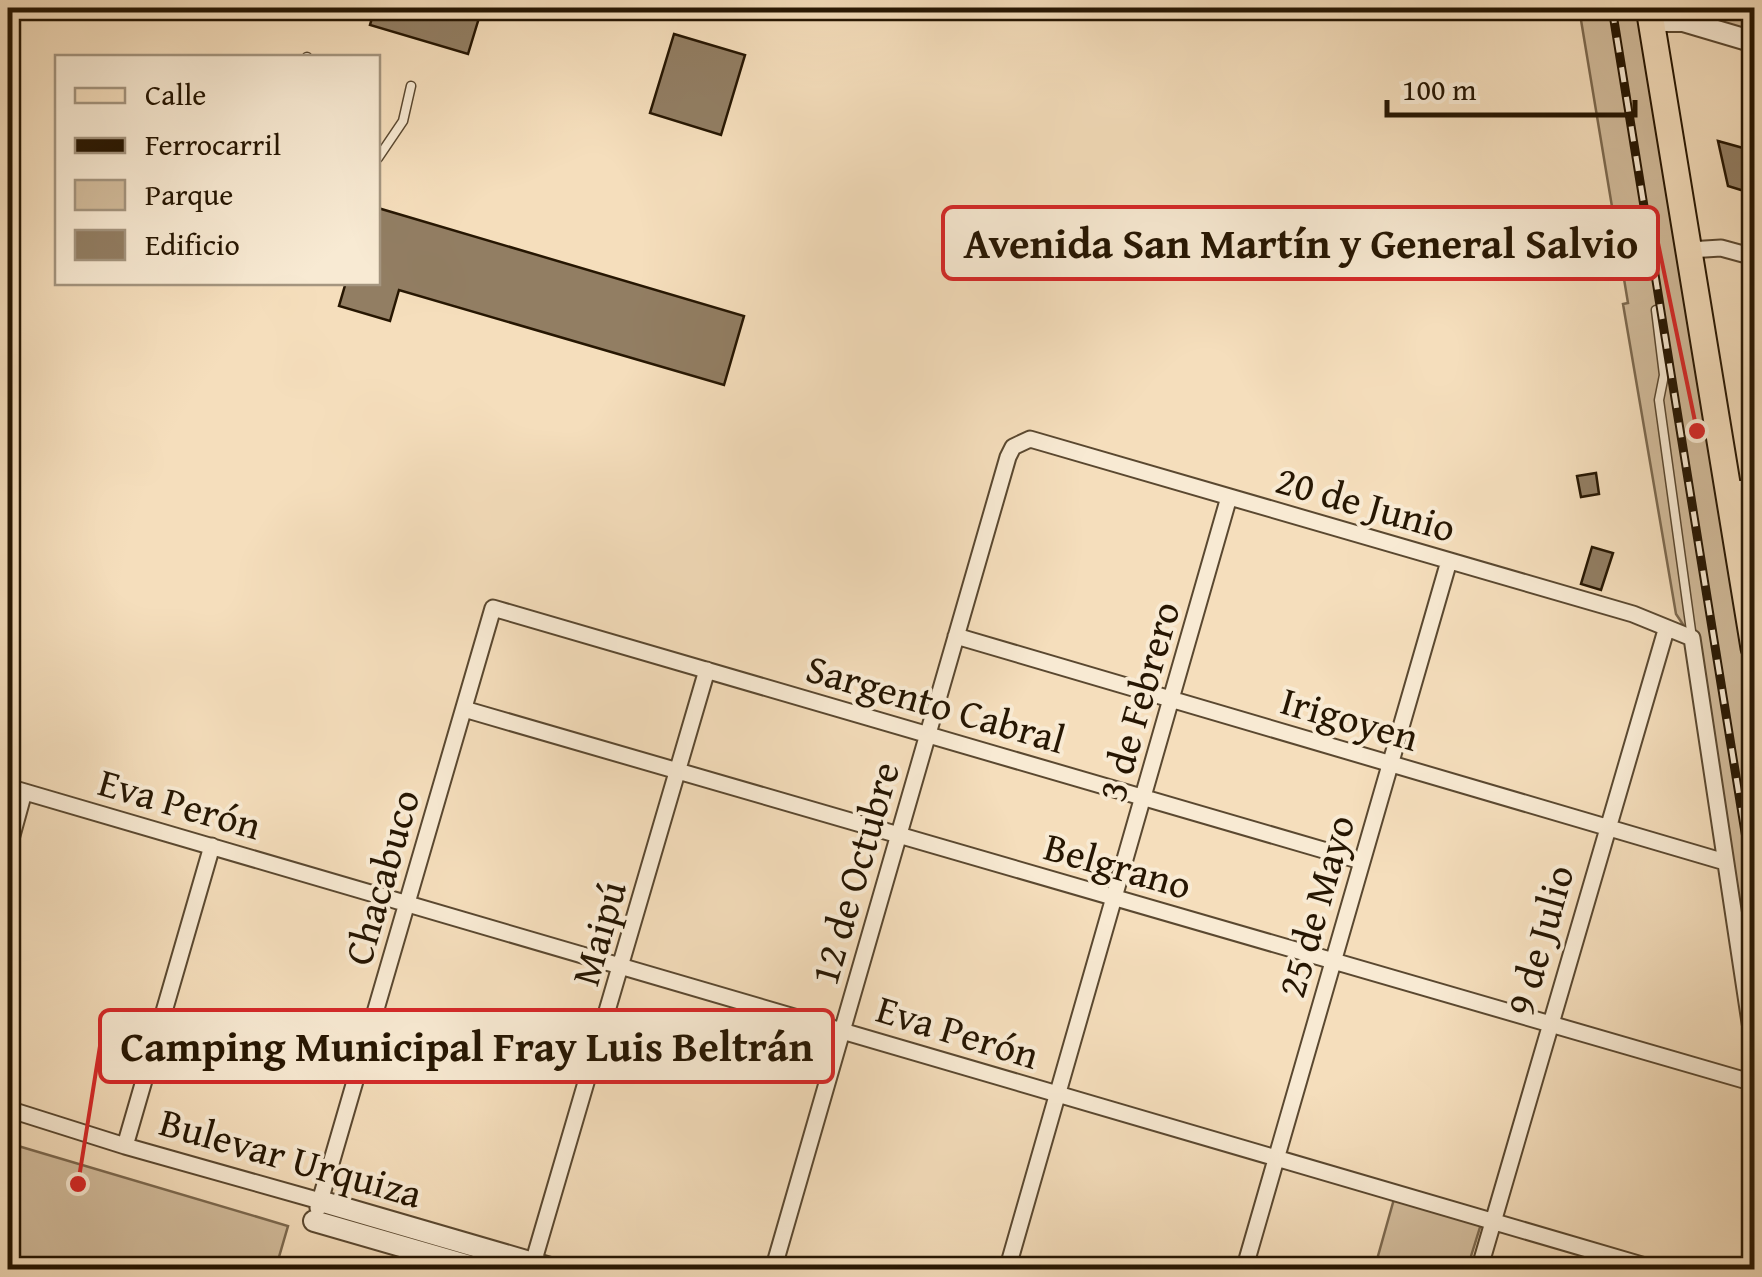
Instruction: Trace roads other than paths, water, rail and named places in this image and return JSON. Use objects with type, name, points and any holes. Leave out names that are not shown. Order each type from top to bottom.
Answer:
[{"type":"main road","points":[[1650,14],[1754,648]]},
{"type":"street","points":[[1650,14],[1754,42]]},
{"type":"street","points":[[1689,250],[1721,248],[1754,258]]},
{"type":"street","name":"20 de Junio","points":[[1021,442],[1040,440],[1633,614],[1692,638]]},
{"type":"street","name":"12 de Octubre","points":[[773,1270],[1008,457],[1021,442]]},
{"type":"street","points":[[1728,489],[1754,488]]},
{"type":"street","name":"3 de Febrero","points":[[1006,1270],[1230,497]]},
{"type":"street","name":"25 de Mayo","points":[[1244,1270],[1449,561]]},
{"type":"street","name":"Sargento Cabral","points":[[494,608],[1361,861]]},
{"type":"street","name":"Chacabuco","points":[[317,1211],[494,608]]},
{"type":"street","name":"9 de Julio","points":[[1479,1270],[1666,630]]},
{"type":"street","name":"Irigoyen","points":[[956,636],[1725,862]]},
{"type":"street","points":[[1692,638],[1754,1049]]},
{"type":"street","name":"Maipú","points":[[532,1266],[708,670]]},
{"type":"street","name":"Belgrano","points":[[464,709],[1754,1083]]},
{"type":"street","points":[[8,850],[16,789]]},
{"type":"street","name":"Eva Perón","points":[[16,789],[1659,1270]]},
{"type":"street","points":[[125,1146],[212,846]]},
{"type":"street","name":"Bulevar Urquiza","points":[[8,1109],[484,1270]]},
{"type":"street","name":"Bulevar Urquiza","points":[[317,1211],[557,1270]]},
{"type":"lane","points":[[380,155],[403,120],[411,86]]},
{"type":"lane","points":[[1656,310],[1664,375],[1660,400],[1692,638]]},
{"type":"railway","points":[[1612,8],[1754,888]]},
{"type":"place","name":"Avenida San Martín y General Salvio","points":[[1697,431]]},
{"type":"place","name":"Camping Municipal Fray Luis Beltrán","points":[[78,1184]]}]
